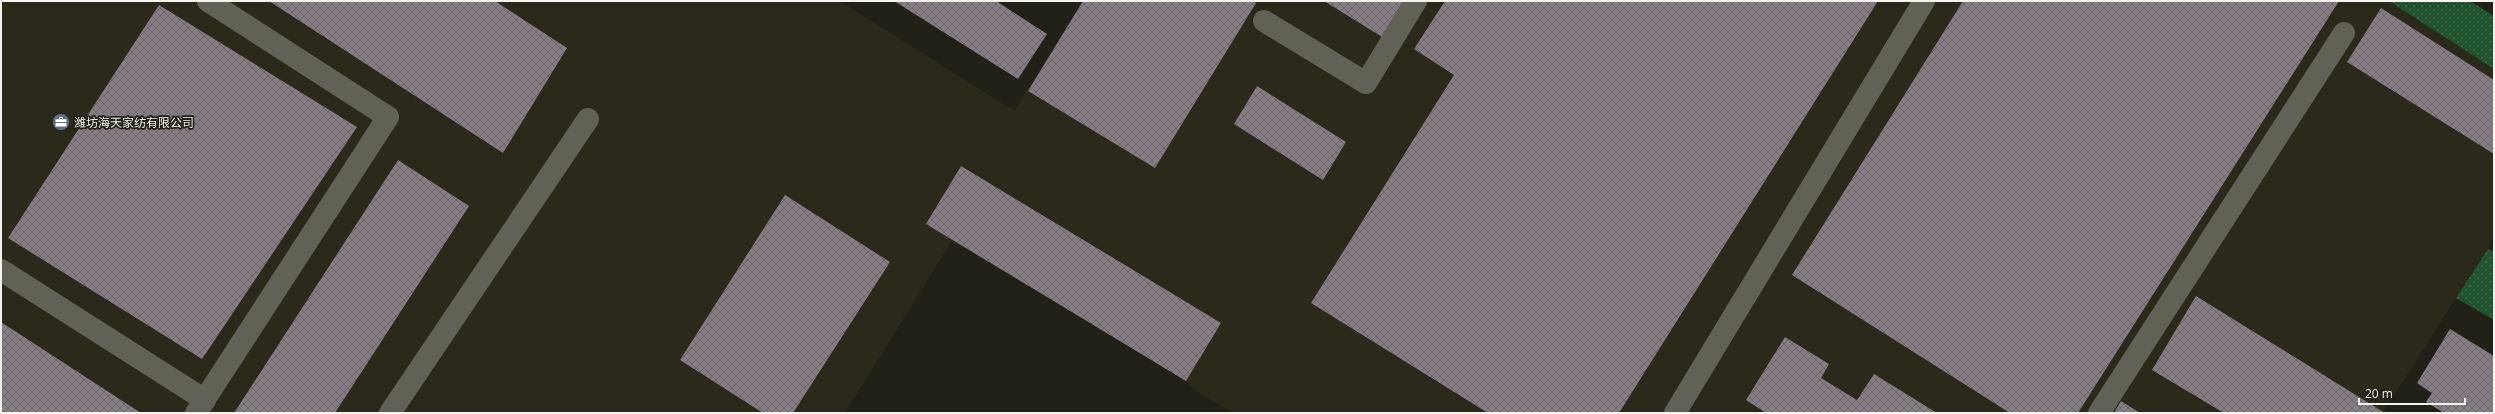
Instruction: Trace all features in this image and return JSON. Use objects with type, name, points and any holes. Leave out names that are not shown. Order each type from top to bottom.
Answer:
[{"type":"lane","points":[[1,270],[200,406],[388,118],[208,1]]},
{"type":"lane","points":[[1264,21],[1366,83],[1416,1]]},
{"type":"lane","points":[[1675,413],[1924,1]]},
{"type":"lane","points":[[2099,413],[2344,33]]},
{"type":"lane","points":[[390,413],[588,119]]},
{"type":"shaded area","points":[[1,1],[840,1],[1014,111],[1083,1],[2389,1],[2494,69],[2494,238],[2383,413],[1233,413],[1199,393],[1186,381],[953,239],[845,413],[1,413]]},
{"type":"green space","points":[[2389,1],[2470,1],[2494,16],[2494,69]]},
{"type":"green space","points":[[2488,249],[2494,252],[2494,320],[2456,298]]},
{"type":"building","points":[[269,1],[495,1],[567,48],[503,153]]},
{"type":"building","points":[[894,1],[996,1],[1047,34],[1018,79]]},
{"type":"building","points":[[1083,1],[1253,1],[1256,3],[1155,168],[1028,91]]},
{"type":"building","points":[[1324,1],[1403,1],[1382,37]]},
{"type":"building","points":[[1445,1],[1878,1],[1619,413],[1488,413],[1311,303],[1454,75],[1414,49]]},
{"type":"building","points":[[1963,1],[2339,1],[2078,413],[2010,413],[1792,275]]},
{"type":"building","points":[[159,5],[357,127],[202,359],[8,238]]},
{"type":"building","points":[[2381,8],[2494,80],[2494,154],[2347,62]]},
{"type":"building","points":[[1257,86],[1346,142],[1323,180],[1234,124]]},
{"type":"building","points":[[398,160],[469,206],[335,413],[234,413]]},
{"type":"building","points":[[961,166],[1221,323],[1186,381],[926,224]]},
{"type":"building","points":[[785,195],[890,262],[793,413],[763,413],[680,360]]},
{"type":"building","points":[[2196,296],[2385,413],[2224,413],[2152,370]]},
{"type":"building","points":[[1,322],[141,413],[1,413]]},
{"type":"building","points":[[2450,329],[2494,356],[2494,413],[2444,413],[2426,402],[2432,393],[2417,383]]},
{"type":"building","points":[[1785,337],[1829,364],[1821,378],[1857,400],[1874,374],[1937,413],[1766,413],[1746,400]]},
{"type":"building","points":[[2121,401],[2140,413],[2114,413]]},
{"type":"place","name":"潍坊海天家纺有限公司","points":[[61,122]]}]
